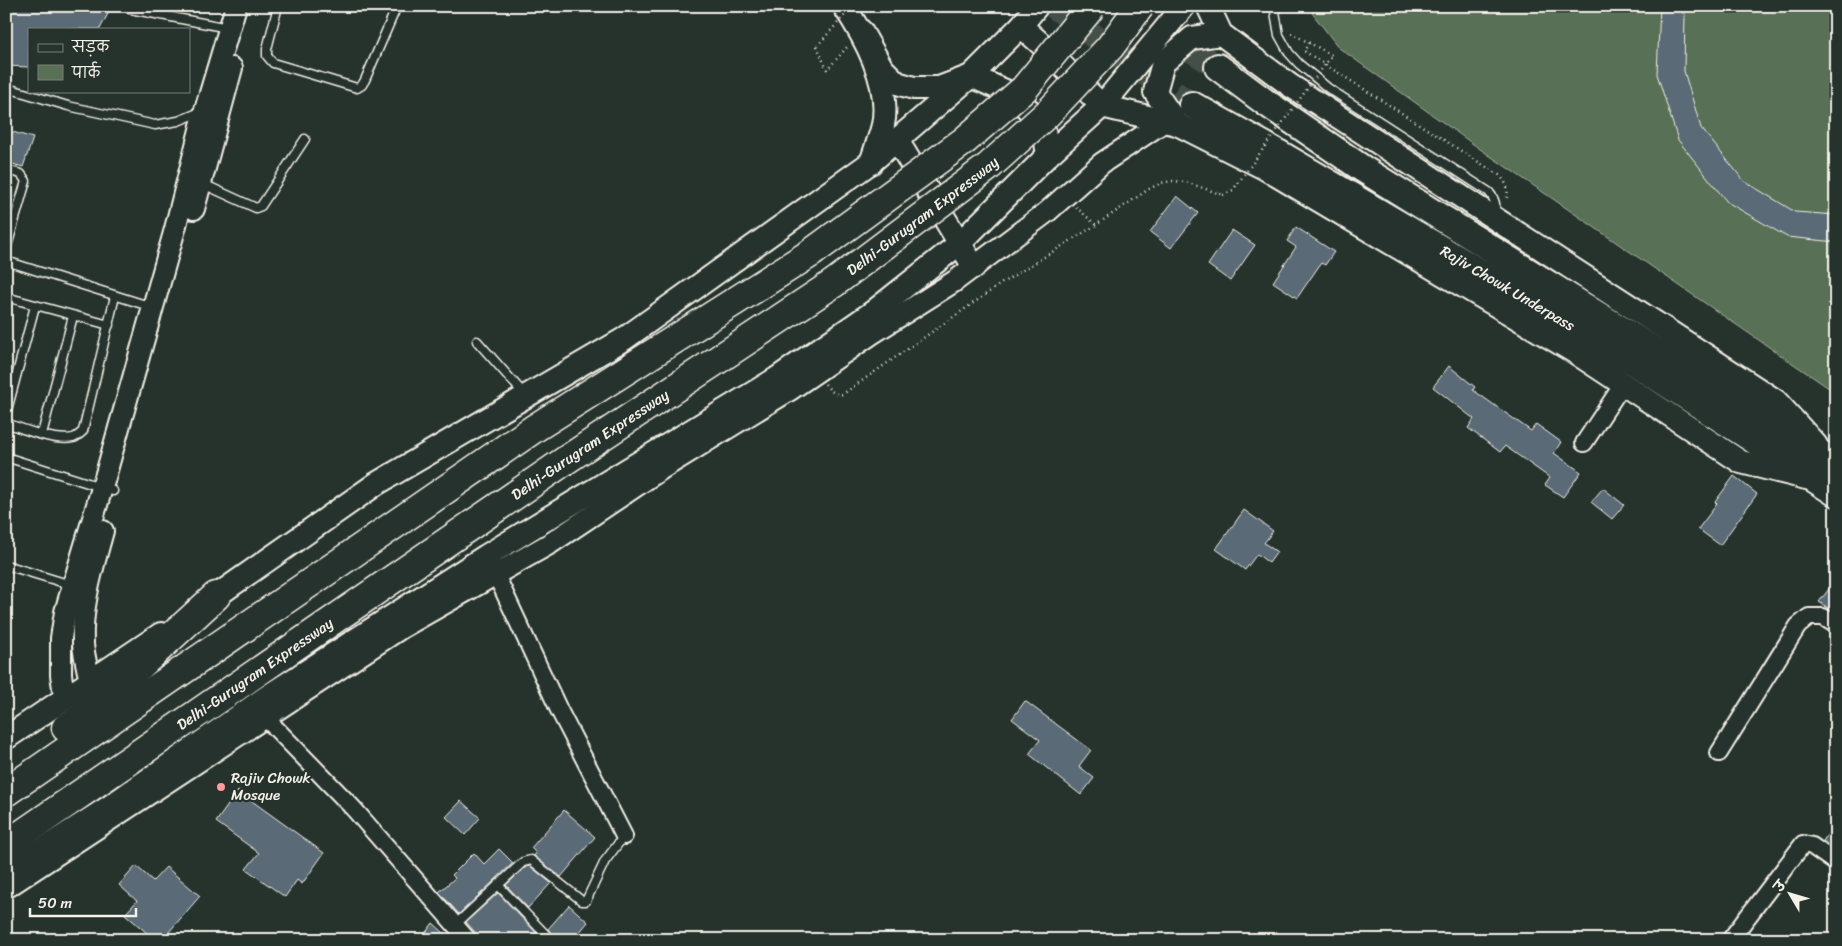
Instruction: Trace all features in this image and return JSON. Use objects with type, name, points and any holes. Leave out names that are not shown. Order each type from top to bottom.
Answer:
[{"type":"highway","points":[[6,792],[535,428],[811,253],[964,140],[1024,89],[1092,6]]},
{"type":"highway","name":"Delhi-Gurugram Expressway","points":[[6,845],[566,460],[834,283],[988,167],[1035,125],[1110,47],[1140,6]]},
{"type":"highway","name":"Rajiv Chowk Underpass","points":[[1218,67],[1363,169],[1829,474]]},
{"type":"highway","name":"Rajiv Chowk Underpass","points":[[1178,117],[1278,152],[1633,362],[1829,474]]},
{"type":"highway","points":[[6,771],[94,709],[216,596]]},
{"type":"main road","points":[[844,6],[882,68],[896,83],[914,88],[939,88],[971,76],[1012,94],[1032,113],[1044,130],[1048,156]]},
{"type":"main road","points":[[6,738],[65,700],[376,484],[624,339],[870,164],[971,76],[1021,26],[1037,6]]},
{"type":"main road","points":[[6,874],[492,565],[776,379],[873,312],[960,243],[1048,156],[1102,106],[1184,6]]},
{"type":"main road","points":[[1208,6],[1221,34],[1290,86],[1776,401],[1829,474]]},
{"type":"main road","points":[[1021,26],[1102,106],[1178,117]]},
{"type":"main road","points":[[861,31],[884,88],[883,124],[870,164]]},
{"type":"main road","points":[[1221,34],[1192,38],[1163,63],[1156,92],[1178,117],[1573,351],[1742,462],[1829,474]]},
{"type":"main road","points":[[897,140],[974,267]]},
{"type":"street","points":[[108,489],[152,307],[236,6]]},
{"type":"street","points":[[65,700],[61,675],[61,638],[64,612],[80,587],[201,183],[250,6]]},
{"type":"street","points":[[624,836],[559,710],[492,565],[551,543],[663,468],[816,373],[873,333],[955,281],[1047,212],[1102,163],[1178,117]]},
{"type":"street","points":[[1584,443],[1623,384]]},
{"type":"street","points":[[80,587],[84,616],[84,644],[90,682]]},
{"type":"street","points":[[1719,753],[1798,626],[1809,617],[1822,617],[1836,625]]},
{"type":"street","points":[[6,888],[260,712],[353,808],[468,940]]},
{"type":"street","points":[[1730,940],[1803,844],[1812,846],[1836,863]]},
{"type":"lane","points":[[278,6],[267,49],[268,56],[273,64],[356,88],[362,85],[365,80],[397,6]]},
{"type":"lane","points":[[1274,6],[1279,35],[1299,64],[1328,88],[1489,192],[1495,199],[1497,219]]},
{"type":"lane","points":[[130,9],[230,28]]},
{"type":"lane","points":[[14,90],[68,106],[155,126],[178,121],[206,110]]},
{"type":"lane","points":[[201,183],[250,206],[256,208],[261,206],[305,139]]},
{"type":"lane","points":[[6,170],[21,174],[26,181],[6,250]]},
{"type":"lane","points":[[6,261],[152,307]]},
{"type":"lane","points":[[6,423],[66,439],[76,437],[83,431],[115,296]]},
{"type":"lane","points":[[6,297],[109,325]]},
{"type":"lane","points":[[6,414],[35,306]]},
{"type":"lane","points":[[42,434],[73,316]]},
{"type":"lane","points":[[477,342],[526,397]]},
{"type":"lane","points":[[6,457],[108,489]]},
{"type":"lane","points":[[6,565],[80,587]]},
{"type":"lane","points":[[455,925],[524,862],[531,860],[582,901],[586,901],[605,862],[624,836]]},
{"type":"lane","points":[[498,885],[551,940]]},
{"type":"path","points":[[853,6],[817,46],[827,70],[861,31]]},
{"type":"path","points":[[1648,6],[1685,13]]},
{"type":"path","points":[[816,373],[834,393],[844,394],[1002,283],[1161,183],[1172,181],[1186,182],[1223,195],[1233,190],[1332,55],[1290,32]]},
{"type":"path","points":[[1310,42],[1304,51],[1499,175],[1505,181],[1509,190],[1497,219]]},
{"type":"path","points":[[1064,196],[1096,224]]},
{"type":"green space","points":[[1314,6],[1836,6],[1836,393],[1480,149],[1339,48],[1312,13]]},
{"type":"building","points":[[6,6],[112,6],[101,28],[28,28],[28,67],[6,66]]},
{"type":"building","points":[[1660,6],[1687,6],[1685,14],[1684,71],[1701,128],[1744,181],[1795,212],[1836,215],[1836,242],[1787,237],[1727,202],[1678,140],[1657,74]]},
{"type":"building","points":[[6,130],[33,138],[23,167],[6,162]]},
{"type":"building","points":[[1177,196],[1198,213],[1171,248],[1150,232]]},
{"type":"building","points":[[1296,227],[1334,252],[1325,265],[1321,263],[1297,298],[1273,282],[1296,247],[1287,241]]},
{"type":"building","points":[[1232,230],[1255,245],[1230,281],[1208,265]]},
{"type":"building","points":[[1449,366],[1475,387],[1473,390],[1531,431],[1536,424],[1561,442],[1554,453],[1581,472],[1563,497],[1545,485],[1550,478],[1505,446],[1500,452],[1468,428],[1474,419],[1433,387]]},
{"type":"building","points":[[1734,476],[1757,494],[1720,545],[1698,529],[1717,504],[1715,502]]},
{"type":"building","points":[[1603,488],[1624,505],[1612,519],[1591,502]]},
{"type":"building","points":[[1244,510],[1273,531],[1264,543],[1277,552],[1269,563],[1257,554],[1245,570],[1216,549]]},
{"type":"building","points":[[1836,580],[1836,613],[1819,602]]},
{"type":"building","points":[[1025,701],[1091,750],[1079,766],[1094,778],[1081,795],[1029,754],[1040,740],[1012,719]]},
{"type":"building","points":[[238,791],[324,853],[302,884],[297,880],[285,897],[246,869],[259,853],[216,822]]},
{"type":"building","points":[[461,801],[480,818],[465,835],[446,817]]},
{"type":"building","points":[[564,810],[595,837],[561,877],[534,856],[536,853],[531,848]]},
{"type":"building","points":[[1836,822],[1836,851],[1823,841]]},
{"type":"building","points":[[499,849],[513,863],[459,914],[439,892],[455,878],[452,875],[474,853],[484,864]]},
{"type":"building","points":[[136,866],[153,881],[166,867],[200,896],[162,940],[155,940],[125,914],[137,901],[119,885]]},
{"type":"building","points":[[530,866],[551,883],[528,908],[506,885],[526,867]]},
{"type":"building","points":[[498,893],[543,940],[478,940],[476,933],[466,922]]},
{"type":"building","points":[[569,905],[588,922],[573,940],[556,940],[548,929]]},
{"type":"building","points":[[433,923],[452,940],[420,940]]},
{"type":"tunnel","points":[[1054,6],[1128,62],[1192,105]]},
{"type":"tunnel","points":[[1127,6],[1218,67]]},
{"type":"place","name":"Rajiv Chowk Mosque","points":[[221,787]]}]
